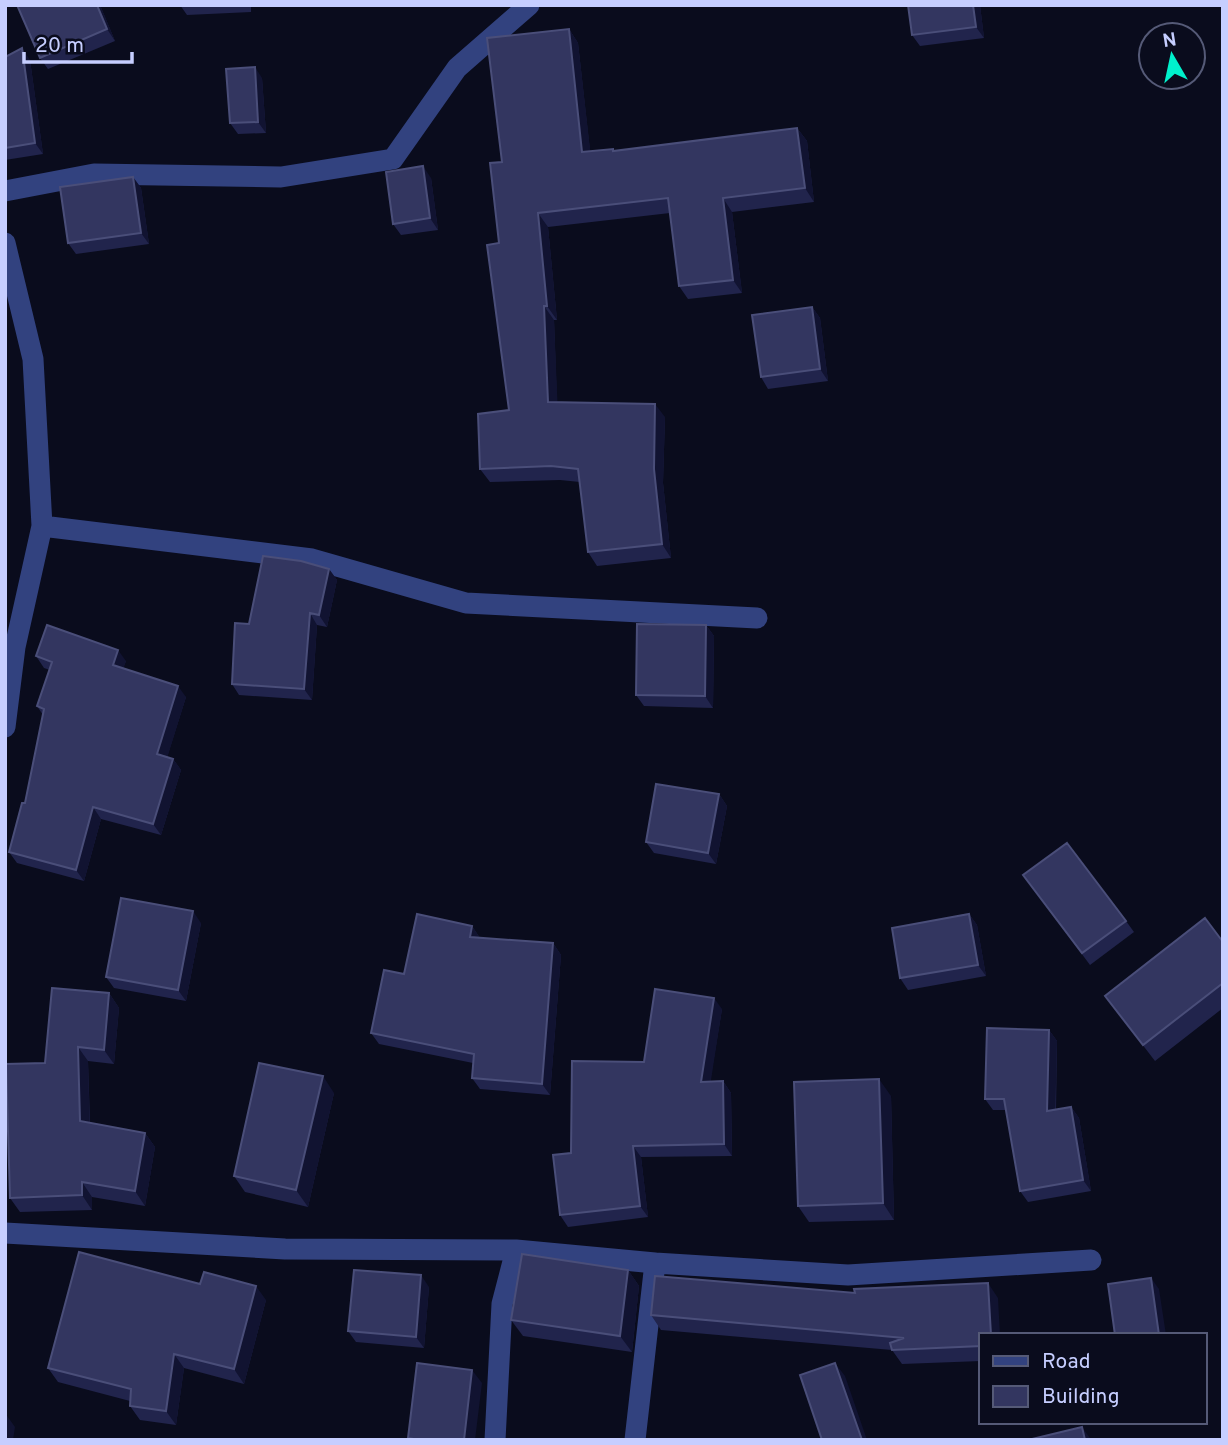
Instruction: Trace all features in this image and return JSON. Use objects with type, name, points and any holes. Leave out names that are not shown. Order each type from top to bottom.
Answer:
[{"type":"street","points":[[5,191],[94,174],[281,177],[393,159],[457,68],[530,5]]},
{"type":"street","points":[[5,243],[33,359],[42,526],[10,646],[5,727]]},
{"type":"street","points":[[42,526],[312,559],[466,603],[757,618]]},
{"type":"street","points":[[5,1233],[285,1249],[516,1250],[655,1263],[848,1275],[1091,1260]]},
{"type":"street","points":[[495,1440],[502,1304],[516,1250]]},
{"type":"street","points":[[635,1440],[655,1263]]},
{"type":"building","points":[[17,5],[97,5],[107,29],[40,58]]},
{"type":"building","points":[[908,5],[973,5],[976,27],[912,35]]},
{"type":"building","points":[[569,29],[582,152],[613,151],[797,128],[805,188],[723,198],[733,280],[679,286],[668,198],[538,213],[547,306],[544,306],[548,402],[655,404],[654,469],[662,544],[588,552],[578,469],[551,466],[480,469],[478,414],[509,410],[487,245],[499,243],[490,163],[502,162],[487,38]]},
{"type":"building","points":[[22,48],[35,143],[5,148],[5,57]]},
{"type":"building","points":[[255,67],[258,122],[230,123],[226,69]]},
{"type":"building","points":[[423,166],[430,218],[393,224],[386,172]]},
{"type":"building","points":[[133,177],[141,233],[68,243],[60,187]]},
{"type":"building","points":[[812,307],[820,369],[761,377],[752,315]]},
{"type":"building","points":[[263,556],[301,561],[329,569],[319,615],[310,613],[304,689],[232,684],[235,623],[249,624]]},
{"type":"building","points":[[637,624],[706,625],[705,696],[636,695]]},
{"type":"building","points":[[47,625],[118,650],[113,665],[178,686],[157,754],[173,759],[153,824],[93,807],[76,870],[9,852],[22,803],[25,803],[44,709],[37,706],[52,662],[36,656]]},
{"type":"building","points":[[656,784],[719,794],[708,853],[646,842]]},
{"type":"building","points":[[1067,843],[1126,921],[1082,953],[1023,875]]},
{"type":"building","points":[[121,898],[193,911],[178,990],[106,977]]},
{"type":"building","points":[[417,914],[472,926],[470,937],[553,943],[542,1084],[472,1078],[474,1054],[371,1033],[384,970],[404,974]]},
{"type":"building","points":[[969,914],[978,965],[900,978],[892,928]]},
{"type":"building","points":[[1205,918],[1223,942],[1223,983],[1143,1045],[1105,996]]},
{"type":"building","points":[[52,988],[109,993],[104,1050],[78,1047],[80,1121],[145,1133],[135,1191],[82,1182],[82,1195],[10,1198],[6,1064],[45,1063]]},
{"type":"building","points":[[655,989],[714,998],[701,1082],[723,1081],[724,1144],[633,1146],[640,1206],[560,1215],[553,1155],[571,1153],[572,1061],[644,1062]]},
{"type":"building","points":[[987,1028],[1049,1030],[1047,1111],[1071,1107],[1083,1180],[1020,1191],[1004,1099],[985,1099]]},
{"type":"building","points":[[259,1063],[323,1076],[296,1190],[234,1176]]},
{"type":"building","points":[[879,1079],[883,1203],[798,1206],[794,1082]]},
{"type":"building","points":[[79,1252],[200,1284],[204,1272],[256,1286],[234,1369],[174,1354],[166,1411],[130,1406],[131,1389],[48,1368]]},
{"type":"building","points":[[522,1254],[628,1270],[620,1336],[511,1320]]},
{"type":"building","points":[[354,1270],[421,1275],[416,1337],[348,1331]]},
{"type":"building","points":[[655,1276],[855,1293],[854,1289],[988,1283],[991,1333],[979,1333],[979,1346],[892,1350],[890,1343],[904,1338],[651,1315]]},
{"type":"building","points":[[1151,1278],[1159,1333],[1115,1333],[1108,1284]]},
{"type":"building","points":[[417,1363],[472,1370],[464,1440],[408,1438]]},
{"type":"building","points":[[835,1363],[862,1440],[822,1440],[800,1375]]},
{"type":"building","points":[[1082,1427],[1085,1440],[1028,1440]]}]
